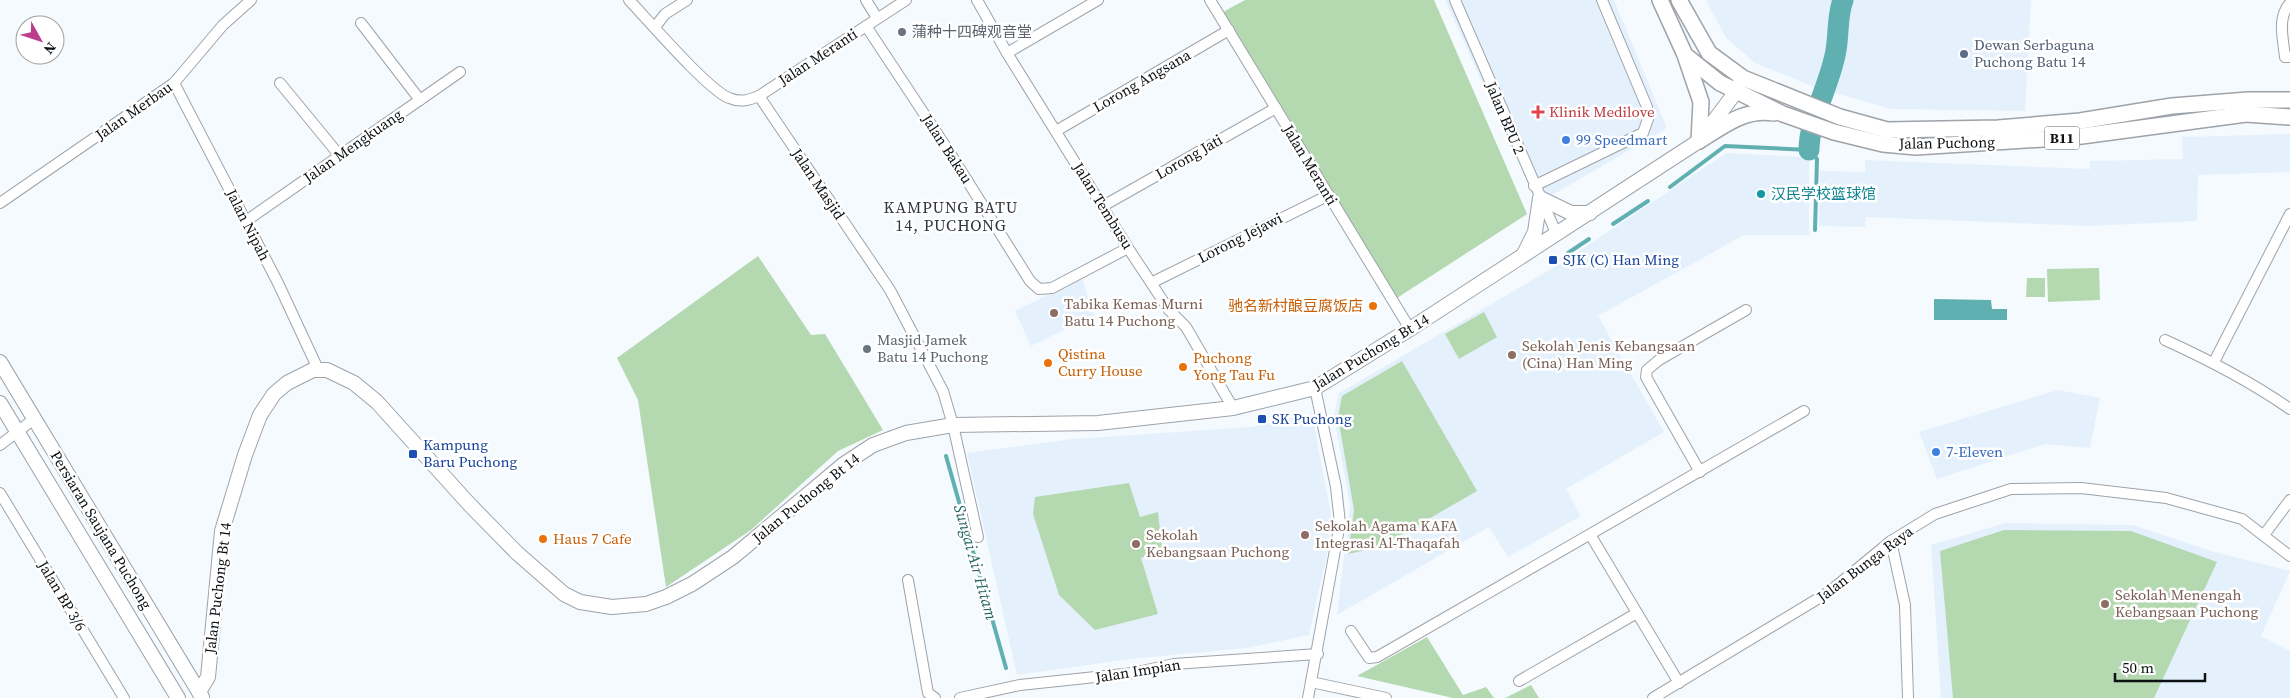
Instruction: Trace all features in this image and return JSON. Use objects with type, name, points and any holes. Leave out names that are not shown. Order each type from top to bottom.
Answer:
[{"type":"main road","name":"Jalan Puchong","points":[[1660,0],[1685,54],[1709,76],[1735,92],[1787,115],[1834,132],[1883,144],[1916,147],[2074,137],[2246,114],[2290,117]]},
{"type":"main road","name":"Jalan Puchong","points":[[1679,0],[1709,53],[1743,78],[1840,117],[1887,130],[1989,129],[2080,121],[2172,106],[2248,100],[2290,100]]},
{"type":"main road","points":[[1685,54],[1701,102],[1699,141]]},
{"type":"main road","points":[[1699,141],[1745,114],[1764,111],[1787,115]]},
{"type":"street","name":"Jalan Merbau","points":[[0,203],[174,83],[224,25],[251,0]]},
{"type":"street","points":[[629,0],[707,81],[729,98],[744,101],[759,96]]},
{"type":"street","points":[[655,26],[665,14],[687,0]]},
{"type":"street","points":[[866,0],[877,18]]},
{"type":"street","name":"Jalan Meranti","points":[[759,96],[866,26],[877,18],[890,4],[906,0]]},
{"type":"street","name":"Jalan Tembusu","points":[[977,0],[1007,53],[1128,248],[1153,282],[1169,310],[1186,327],[1233,408]]},
{"type":"street","points":[[1007,53],[1098,0]]},
{"type":"street","name":"Jalan Meranti","points":[[1210,0],[1410,330]]},
{"type":"street","name":"Jalan BPU 2","points":[[1455,0],[1557,235]]},
{"type":"street","points":[[1537,192],[1595,155],[1642,133],[1648,119],[1647,107],[1602,0]]},
{"type":"street","points":[[2288,5],[2281,25],[2285,56],[2290,57]]},
{"type":"street","points":[[360,23],[420,100]]},
{"type":"street","name":"Jalan Bakau","points":[[866,26],[948,150],[1030,281],[1039,289],[1052,288],[1128,248]]},
{"type":"street","name":"Lorong Angsana","points":[[1056,131],[1228,30]]},
{"type":"street","name":"Jalan Mengkuang","points":[[246,221],[460,72]]},
{"type":"street","name":"Jalan Puchong Bt 14","points":[[201,695],[208,677],[222,531],[247,448],[260,415],[274,394],[288,383],[318,369],[327,370],[354,383],[377,402],[469,504],[554,587],[580,602],[612,607],[646,604],[666,597],[692,584],[733,557],[844,464],[872,445],[906,433],[953,425],[1098,423],[1233,408],[1315,388],[1410,330],[1523,254],[1557,235],[1699,141],[1743,78]]},
{"type":"street","name":"Jalan Nipah","points":[[174,83],[278,283],[318,369]]},
{"type":"street","points":[[280,83],[340,156]]},
{"type":"street","name":"Jalan Masjid","points":[[759,96],[890,290],[943,391],[953,425],[978,537]]},
{"type":"street","name":"Lorong Jati","points":[[1103,206],[1276,108]]},
{"type":"street","points":[[1537,192],[1571,213],[1590,213]]},
{"type":"street","points":[[1523,254],[1536,232],[1537,192]]},
{"type":"street","name":"Lorong Jejawi","points":[[1153,282],[1328,195]]},
{"type":"street","points":[[2214,362],[2290,214]]},
{"type":"street","points":[[1700,472],[1646,377],[1647,370],[1659,360],[1746,310]]},
{"type":"street","points":[[2165,340],[2214,362],[2255,385],[2290,409]]},
{"type":"street","name":"Persiaran Saujana Puchong","points":[[0,362],[201,695]]},
{"type":"street","points":[[1308,698],[1318,654],[1340,523],[1336,487],[1315,388]]},
{"type":"street","name":"Persiaran Saujana Puchong","points":[[0,404],[178,698]]},
{"type":"street","points":[[1351,631],[1365,655],[1369,658],[1377,657],[1591,536],[1804,412]]},
{"type":"street","points":[[0,445],[34,419]]},
{"type":"street","name":"Jalan Bunga Raya","points":[[1653,698],[1829,592],[1891,541],[1935,514],[2011,489],[2082,488],[2166,498],[2242,519],[2290,556]]},
{"type":"street","name":"Jalan BP 3/6","points":[[0,493],[124,698]]},
{"type":"street","points":[[2264,535],[2290,500]]},
{"type":"street","points":[[1591,536],[1679,683]]},
{"type":"street","points":[[1891,541],[1905,605],[1906,697]]},
{"type":"street","points":[[908,580],[928,693],[935,698]]},
{"type":"street","points":[[1519,681],[1637,613]]},
{"type":"street","name":"Jalan Impian","points":[[960,698],[1020,685],[1133,673],[1174,664],[1318,654]]},
{"type":"street","points":[[1311,682],[1386,698]]},
{"type":"shaded area","points":[[1445,0],[1614,0],[1667,128],[1537,204]]},
{"type":"shaded area","points":[[1706,0],[2031,0],[2025,111],[1891,109],[1814,87],[1755,63],[1726,38]]},
{"type":"shaded area","points":[[2290,134],[2290,172],[2198,175],[2197,221],[2089,226],[1866,217],[1865,227],[1819,226],[1820,171],[1865,172],[1865,160],[2090,169],[2090,161],[2183,159],[2182,137]]},
{"type":"shaded area","name":"Sekolah Jenis Kebangsaan (Cina) Han Ming","points":[[1726,153],[1805,157],[1809,162],[1809,235],[1744,235],[1598,316],[1664,432],[1566,489],[1581,516],[1508,557],[1489,527],[1337,615],[1350,506],[1334,417],[1339,393],[1558,265]]},
{"type":"shaded area","name":"Tabika Kemas Murni Batu 14 Puchong","points":[[1082,278],[1094,315],[1031,346],[1015,311]]},
{"type":"shaded area","points":[[2058,390],[2100,398],[2090,448],[2045,444],[1937,479],[1919,432]]},
{"type":"shaded area","name":"Sekolah Kebangsaan Puchong","points":[[1312,414],[1331,514],[1327,555],[1309,635],[1247,648],[1130,659],[1017,675],[967,453],[1072,439],[1251,427]]},
{"type":"shaded area","name":"Sekolah Menengah Kebangsaan Puchong","points":[[2005,523],[2133,525],[2211,551],[2290,571],[2261,636],[2290,651],[2290,698],[1941,698],[1931,545]]},
{"type":"green space","points":[[1245,0],[1434,0],[1527,214],[1397,298],[1223,12]]},
{"type":"green space","points":[[758,256],[811,335],[825,334],[883,430],[838,451],[751,530],[666,587],[638,400],[617,358]]},
{"type":"green space","points":[[2099,268],[2100,300],[2048,302],[2047,269]]},
{"type":"green space","points":[[2027,278],[2045,278],[2045,297],[2026,297]]},
{"type":"green space","points":[[1484,312],[1497,337],[1459,359],[1445,334]]},
{"type":"green space","points":[[1402,361],[1477,491],[1380,547],[1348,554],[1354,510],[1338,417],[1342,396]]},
{"type":"green space","points":[[1129,483],[1140,517],[1158,512],[1162,548],[1141,558],[1158,614],[1095,630],[1059,595],[1033,514],[1035,497]]},
{"type":"green space","name":"Sekolah Menengah Kebangsaan Puchong","points":[[2004,530],[2131,531],[2217,562],[2154,698],[1953,698],[1940,551]]},
{"type":"green space","points":[[1427,637],[1463,695],[1486,687],[1494,698],[1453,698],[1357,676]]},
{"type":"green space","points":[[1531,685],[1539,698],[1505,698]]},
{"type":"water","points":[[1934,299],[1991,300],[1992,309],[2007,309],[2007,320],[1934,320]]},
{"type":"waterway","name":"Sungai Air Hitam","points":[[1809,150],[1816,113],[1833,62],[1843,0]]},
{"type":"waterway","name":"Sungai Air Hitam","points":[[1670,187],[1725,146],[1809,150],[1817,159],[1815,230]]},
{"type":"waterway","name":"Sungai Air Hitam","points":[[1613,224],[1648,201]]},
{"type":"waterway","name":"Sungai Air Hitam","points":[[1568,253],[1589,239]]},
{"type":"waterway","name":"Sungai Air Hitam","points":[[946,456],[1006,668]]},
{"type":"place","name":"蒲种十四碑观音堂","points":[[902,32]]},
{"type":"place","name":"Dewan Serbaguna Puchong Batu 14","points":[[1964,54]]},
{"type":"place","name":"Klinik Medilove","points":[[1538,112]]},
{"type":"place","name":"99 Speedmart","points":[[1566,140]]},
{"type":"place","name":"汉民学校篮球馆","points":[[1761,194]]},
{"type":"place","name":"SJK (C) Han Ming","points":[[1553,260]]},
{"type":"place","name":"驰名新村酿豆腐饭店","points":[[1373,306]]},
{"type":"place","name":"Tabika Kemas Murni Batu 14 Puchong","points":[[1054,313]]},
{"type":"place","name":"Masjid Jamek Batu 14 Puchong","points":[[867,349]]},
{"type":"place","name":"Sekolah Jenis Kebangsaan (Cina) Han Ming","points":[[1512,355]]},
{"type":"place","name":"Qistina Curry House","points":[[1048,363]]},
{"type":"place","name":"Puchong Yong Tau Fu","points":[[1183,367]]},
{"type":"place","name":"SK Puchong","points":[[1262,419]]},
{"type":"place","name":"7-Eleven","points":[[1936,452]]},
{"type":"place","name":"Kampung Baru Puchong","points":[[413,454]]},
{"type":"place","name":"Sekolah Agama KAFA Integrasi Al-Thaqafah","points":[[1305,535]]},
{"type":"place","name":"Haus 7 Cafe","points":[[543,539]]},
{"type":"place","name":"Sekolah Kebangsaan Puchong","points":[[1136,544]]},
{"type":"place","name":"Sekolah Menengah Kebangsaan Puchong","points":[[2105,604]]},
{"type":"district","name":"KAMPUNG BATU 14, PUCHONG","points":[[951,216]]}]
